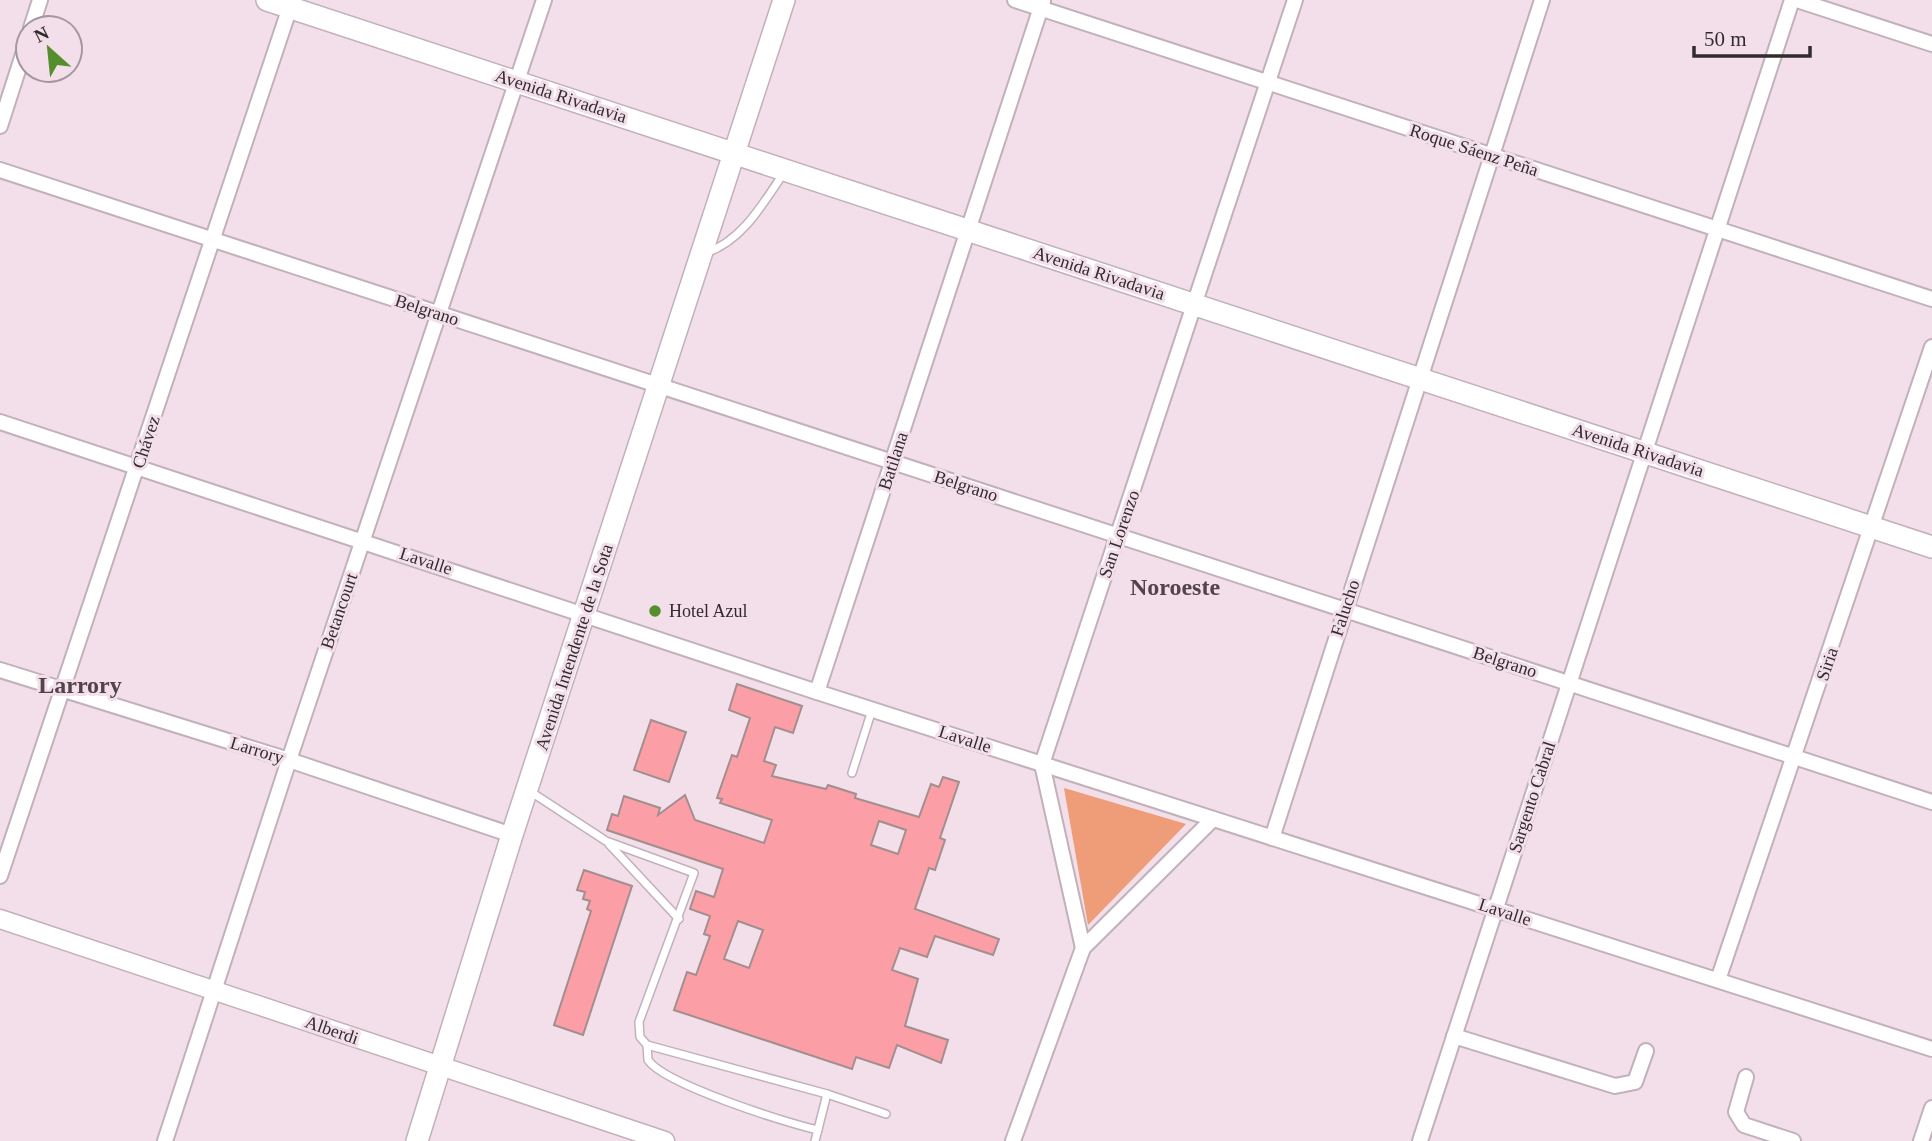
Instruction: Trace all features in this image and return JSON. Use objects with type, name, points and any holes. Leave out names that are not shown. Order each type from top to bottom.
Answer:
[{"type":"main road","name":"Avenida Rivadavia","points":[[267,0],[291,4],[517,82],[1932,547]]},
{"type":"main road","name":"Avenida Intendente de la Sota","points":[[417,1141],[512,835],[784,0]]},
{"type":"street","name":"Betancourt","points":[[165,1141],[289,760],[544,0]]},
{"type":"street","name":"Roque Sáenz Peña","points":[[1015,0],[1042,4],[1268,83],[1932,299]]},
{"type":"street","name":"San Lorenzo","points":[[1042,764],[1295,0]]},
{"type":"street","name":"Falucho","points":[[1272,838],[1542,0]]},
{"type":"street","points":[[1795,0],[1932,44]]},
{"type":"street","name":"Sargento Cabral","points":[[1420,1141],[1717,229],[1795,0]]},
{"type":"street","name":"Chávez","points":[[0,876],[291,4]]},
{"type":"street","name":"Batilana","points":[[817,692],[1042,4]]},
{"type":"street","points":[[0,126],[14,82]]},
{"type":"street","name":"Belgrano","points":[[0,170],[1932,802]]},
{"type":"street","name":"Siria","points":[[1718,981],[1932,347]]},
{"type":"street","name":"Lavalle","points":[[0,422],[817,692],[1932,1049]]},
{"type":"street","name":"Larrory","points":[[0,670],[289,760],[512,835]]},
{"type":"street","points":[[1042,764],[1083,947]]},
{"type":"street","points":[[1012,1140],[1083,947],[1213,819]]},
{"type":"street","name":"Alberdi","points":[[0,919],[665,1141]]},
{"type":"street","points":[[1454,1036],[1615,1086],[1635,1082],[1646,1051]]},
{"type":"street","points":[[1745,1077],[1736,1112],[1744,1125],[1793,1141]]},
{"type":"street","points":[[1922,1141],[1932,1108]]},
{"type":"lane","points":[[701,254],[725,245],[758,212],[785,170]]},
{"type":"lane","points":[[852,774],[873,710]]},
{"type":"lane","points":[[527,790],[606,841],[694,873],[639,1022],[640,1037],[646,1045],[648,1060],[653,1068],[778,1119],[818,1130]]},
{"type":"lane","points":[[606,841],[679,919]]},
{"type":"lane","points":[[646,1045],[827,1094],[886,1114]]},
{"type":"lane","points":[[815,1141],[827,1094]]},
{"type":"shaded area","points":[[1064,788],[1186,824],[1088,925]]},
{"type":"building","points":[[737,684],[802,706],[793,733],[775,727],[764,761],[776,765],[772,776],[826,789],[828,785],[856,794],[855,798],[919,817],[931,784],[939,787],[943,777],[959,782],[940,838],[945,840],[935,870],[929,868],[915,909],[999,939],[993,955],[935,936],[927,957],[900,948],[892,970],[918,979],[905,1026],[948,1040],[941,1063],[897,1045],[889,1068],[856,1057],[852,1069],[674,1010],[687,972],[696,975],[710,936],[704,934],[710,916],[690,909],[696,891],[714,897],[723,869],[607,830],[612,814],[618,816],[624,796],[660,808],[658,815],[685,795],[695,820],[764,843],[772,820],[720,803],[722,799],[717,798],[732,755],[737,757],[750,718],[729,710]],"holes":[[[879,821],[906,830],[898,854],[871,845]],[[738,921],[763,930],[749,968],[724,959]]]},
{"type":"building","points":[[651,720],[686,732],[669,782],[634,770]]},
{"type":"building","points":[[584,870],[632,886],[583,1035],[554,1025],[591,911],[587,909],[590,901],[583,899],[585,892],[577,890]]},
{"type":"place","name":"Hotel Azul","points":[[655,611]]},
{"type":"district","name":"Noroeste","points":[[1175,587]]},
{"type":"district","name":"Larrory","points":[[80,685]]}]
